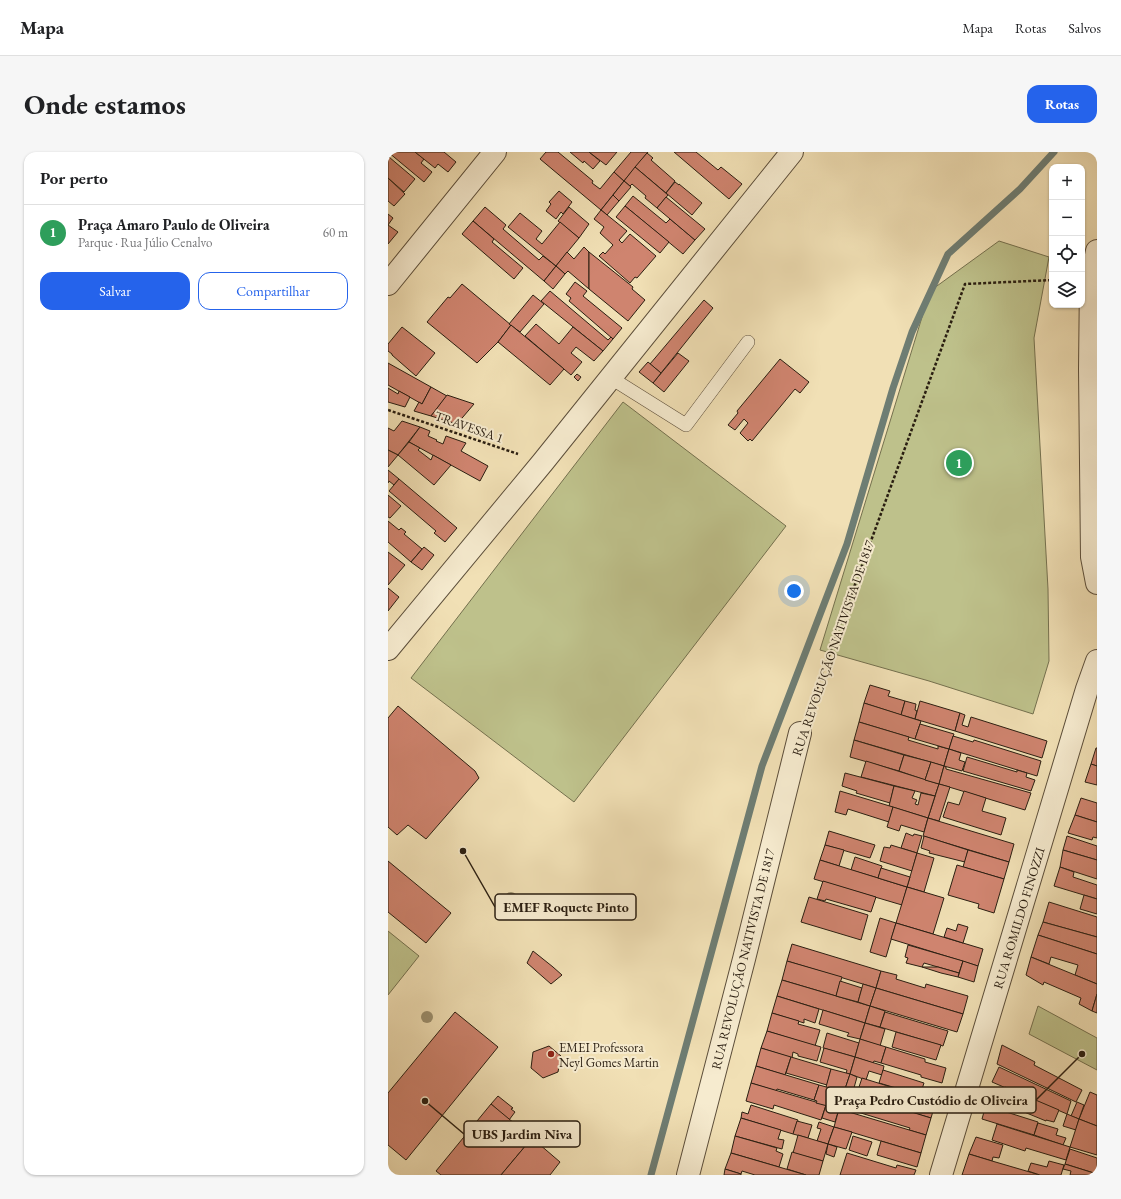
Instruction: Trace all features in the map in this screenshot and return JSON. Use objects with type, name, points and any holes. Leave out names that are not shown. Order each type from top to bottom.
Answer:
[{"type":"street","points":[[388,284],[495,152]]},
{"type":"street","points":[[388,649],[543,462],[792,152]]},
{"type":"street","points":[[1097,250],[1091,279],[1090,369],[1092,557],[1097,583]]},
{"type":"street","name":"RUA ROMILDO FINOZZI","points":[[941,1175],[1087,689],[1097,661]]},
{"type":"street","name":"RUA REVOLUÇÃO NATIVISTA DE 1817","points":[[688,1175],[744,959],[800,733]]},
{"type":"lane","points":[[611,378],[686,425],[748,342]]},
{"type":"path","name":"RUA REVOLUÇÃO NATIVISTA DE 1817","points":[[800,733],[965,284],[1049,280]]},
{"type":"path","name":"TRAVESSA 1","points":[[388,410],[543,462]]},
{"type":"green space","points":[[999,241],[1049,257],[1034,338],[1048,589],[1049,661],[1033,714],[929,681],[820,650],[930,291]]},
{"type":"green space","points":[[623,402],[786,526],[574,802],[411,678]]},
{"type":"green space","points":[[388,931],[419,956],[388,995]]},
{"type":"green space","points":[[1038,1006],[1097,1038],[1097,1070],[1029,1034]]},
{"type":"building","points":[[388,152],[415,152],[424,159],[421,163],[432,172],[424,182]]},
{"type":"building","points":[[415,152],[444,152],[456,162],[448,172],[438,164],[435,168]]},
{"type":"building","points":[[546,152],[558,152],[593,181],[592,183],[600,189],[614,172],[624,181],[601,210],[540,159]]},
{"type":"building","points":[[570,152],[589,152],[600,161],[593,169]]},
{"type":"building","points":[[589,152],[617,152],[606,165]]},
{"type":"building","points":[[631,152],[648,152],[624,181],[614,172]]},
{"type":"building","points":[[674,152],[696,152],[718,170],[721,167],[742,184],[729,199]]},
{"type":"building","points":[[647,153],[653,158],[651,160],[675,181],[666,193],[635,167]]},
{"type":"building","points":[[389,157],[415,179],[404,192],[388,178]]},
{"type":"building","points":[[635,167],[668,195],[657,208],[632,184],[630,186],[624,181]]},
{"type":"building","points":[[388,178],[405,194],[394,206],[388,201]]},
{"type":"building","points":[[624,181],[631,187],[619,201],[613,195]]},
{"type":"building","points":[[675,182],[702,203],[692,215],[666,193]]},
{"type":"building","points":[[559,191],[572,202],[563,214],[561,212],[556,219],[546,211],[551,204],[549,202]]},
{"type":"building","points":[[613,195],[619,201],[607,215],[601,210]]},
{"type":"building","points":[[633,196],[666,223],[670,219],[695,240],[683,254],[625,206]]},
{"type":"building","points":[[666,197],[705,229],[695,240],[657,208]]},
{"type":"building","points":[[625,206],[669,242],[660,253],[616,217]]},
{"type":"building","points":[[485,207],[506,225],[503,229],[539,260],[543,256],[556,266],[544,281],[473,221]]},
{"type":"building","points":[[569,207],[589,224],[579,238],[558,221]]},
{"type":"building","points":[[601,210],[627,231],[619,240],[622,243],[630,234],[656,256],[637,278],[635,277],[630,283],[599,256],[603,252],[605,254],[613,245],[600,233],[604,227],[594,219]]},
{"type":"building","points":[[520,213],[542,231],[536,239],[542,244],[560,222],[579,238],[556,266],[508,227]]},
{"type":"building","points":[[388,214],[393,218],[388,225]]},
{"type":"building","points":[[473,221],[494,239],[492,242],[523,268],[514,279],[462,234]]},
{"type":"building","points":[[388,225],[398,232],[388,244]]},
{"type":"building","points":[[584,247],[589,252],[589,289],[568,271],[565,274],[556,266],[567,252],[574,259]]},
{"type":"building","points":[[589,252],[633,287],[632,289],[645,300],[628,321],[589,289]]},
{"type":"building","points":[[556,266],[565,274],[553,289],[544,281]]},
{"type":"building","points":[[575,282],[587,291],[583,296],[622,328],[613,339],[569,301],[571,298],[566,294]]},
{"type":"building","points":[[462,284],[511,325],[498,342],[477,363],[427,322],[448,297],[450,298]]},
{"type":"building","points":[[550,291],[608,340],[611,337],[613,339],[603,351],[541,301]]},
{"type":"building","points":[[533,295],[544,304],[520,332],[509,324]]},
{"type":"building","points":[[704,300],[713,308],[661,373],[650,364]]},
{"type":"building","points":[[536,324],[559,344],[573,327],[603,351],[594,361],[576,347],[571,353],[582,362],[571,375],[525,336]]},
{"type":"building","points":[[511,325],[564,369],[550,385],[498,342]]},
{"type":"building","points":[[402,327],[435,353],[416,376],[388,351],[388,344]]},
{"type":"building","points":[[678,353],[689,361],[664,392],[653,383]]},
{"type":"building","points":[[780,359],[809,382],[800,393],[795,389],[752,441],[750,439],[748,441],[740,433],[748,423],[744,419],[735,430],[728,425],[738,413],[737,411]]},
{"type":"building","points":[[648,362],[661,373],[653,383],[639,372]]},
{"type":"building","points":[[388,363],[431,387],[422,404],[388,385]]},
{"type":"building","points":[[577,374],[581,377],[578,381],[574,377]]},
{"type":"building","points":[[431,387],[447,396],[431,416],[414,411],[419,402],[422,404]]},
{"type":"building","points":[[388,388],[398,394],[399,391],[410,397],[405,407],[388,402]]},
{"type":"building","points":[[447,395],[474,404],[457,424],[431,416]]},
{"type":"building","points":[[402,421],[420,427],[398,455],[388,450],[388,428],[394,431]]},
{"type":"building","points":[[420,427],[430,431],[428,436],[443,444],[446,436],[466,443],[461,451],[488,466],[480,481],[409,442]]},
{"type":"building","points":[[409,442],[420,448],[418,450],[431,460],[433,455],[451,465],[434,485],[398,455]]},
{"type":"building","points":[[388,450],[398,455],[388,467]]},
{"type":"building","points":[[388,470],[399,479],[394,485],[389,481],[388,483]]},
{"type":"building","points":[[399,479],[457,528],[445,542],[434,533],[436,531],[389,491]]},
{"type":"building","points":[[388,495],[401,506],[390,518],[388,517]]},
{"type":"building","points":[[388,521],[399,530],[401,528],[406,532],[404,534],[422,549],[411,562],[388,542]]},
{"type":"building","points":[[424,547],[434,555],[422,570],[411,562]]},
{"type":"building","points":[[388,552],[405,565],[388,585]]},
{"type":"building","points":[[388,588],[399,597],[388,611]]},
{"type":"building","points":[[870,685],[890,691],[888,696],[905,701],[901,715],[864,703]]},
{"type":"building","points":[[905,701],[916,704],[915,710],[917,711],[915,719],[901,715]]},
{"type":"building","points":[[920,701],[960,713],[955,731],[915,719]]},
{"type":"building","points":[[864,703],[921,721],[915,739],[859,722]]},
{"type":"building","points":[[398,706],[475,771],[479,778],[426,839],[408,825],[397,835],[388,827],[388,718]]},
{"type":"building","points":[[960,713],[965,715],[962,725],[968,727],[971,717],[1047,741],[1042,758],[955,731]]},
{"type":"building","points":[[859,722],[909,737],[908,740],[938,749],[938,746],[949,749],[944,766],[854,740]]},
{"type":"building","points":[[920,724],[954,734],[949,749],[915,739]]},
{"type":"building","points":[[953,736],[973,742],[974,740],[1041,761],[1037,776],[949,749]]},
{"type":"building","points":[[854,740],[904,755],[899,771],[850,757]]},
{"type":"building","points":[[1097,748],[1097,766],[1091,764]]},
{"type":"building","points":[[949,749],[961,753],[959,760],[965,762],[962,771],[944,766]]},
{"type":"building","points":[[904,755],[931,762],[925,780],[899,771]]},
{"type":"building","points":[[967,757],[1017,772],[1017,770],[1027,773],[1026,777],[1035,780],[1031,791],[963,771]]},
{"type":"building","points":[[866,761],[939,784],[935,796],[861,777]]},
{"type":"building","points":[[931,762],[944,766],[939,784],[925,780]]},
{"type":"building","points":[[1091,764],[1097,766],[1097,785],[1085,782]]},
{"type":"building","points":[[944,766],[946,769],[1031,793],[1025,810],[939,784]]},
{"type":"building","points":[[845,773],[894,786],[890,803],[856,793],[857,791],[842,786]]},
{"type":"building","points":[[939,784],[950,787],[939,821],[928,818]]},
{"type":"building","points":[[894,786],[915,791],[912,798],[917,800],[915,804],[918,805],[921,793],[935,796],[928,818],[889,806]]},
{"type":"building","points":[[840,791],[893,807],[889,822],[848,809],[846,815],[835,812]]},
{"type":"building","points":[[964,791],[986,798],[982,811],[1006,818],[1001,835],[943,817],[948,802],[959,805]]},
{"type":"building","points":[[1081,798],[1097,803],[1097,822],[1075,815]]},
{"type":"building","points":[[893,807],[928,818],[924,832],[901,825],[899,831],[887,827]]},
{"type":"building","points":[[1075,815],[1097,822],[1097,838],[1093,837],[1092,840],[1068,833]]},
{"type":"building","points":[[928,818],[1014,844],[1009,862],[923,836]]},
{"type":"building","points":[[829,831],[875,845],[870,858],[825,845]]},
{"type":"building","points":[[906,833],[913,836],[914,834],[922,836],[917,853],[901,848]]},
{"type":"building","points":[[924,836],[968,850],[965,862],[929,853],[930,851],[921,848]]},
{"type":"building","points":[[1067,836],[1097,846],[1097,860],[1063,850]]},
{"type":"building","points":[[825,845],[844,850],[839,866],[820,860]]},
{"type":"building","points":[[891,845],[917,853],[912,871],[880,861],[884,847],[890,848]]},
{"type":"building","points":[[968,850],[1009,862],[1004,879],[963,867]]},
{"type":"building","points":[[1063,850],[1097,860],[1097,879],[1060,867]]},
{"type":"building","points":[[917,853],[934,858],[924,892],[907,887]]},
{"type":"building","points":[[855,857],[882,866],[878,878],[851,870]]},
{"type":"building","points":[[820,860],[907,887],[902,905],[814,879]]},
{"type":"building","points":[[388,861],[451,913],[426,943],[388,912]]},
{"type":"building","points":[[957,865],[1004,879],[994,913],[978,908],[979,904],[948,895]]},
{"type":"building","points":[[1060,867],[1074,872],[1073,877],[1097,885],[1097,899],[1054,886]]},
{"type":"building","points":[[881,868],[910,877],[907,887],[878,878]]},
{"type":"building","points":[[823,881],[876,897],[871,912],[826,899],[825,901],[817,899]]},
{"type":"building","points":[[907,887],[944,898],[933,934],[896,923]]},
{"type":"building","points":[[1084,895],[1097,899],[1097,914],[1080,909]]},
{"type":"building","points":[[809,897],[868,915],[861,940],[801,922]]},
{"type":"building","points":[[1049,902],[1097,917],[1097,937],[1043,922]]},
{"type":"building","points":[[880,918],[896,923],[886,957],[870,952]]},
{"type":"building","points":[[1043,922],[1097,937],[1097,954],[1038,935]]},
{"type":"building","points":[[896,923],[983,949],[978,966],[891,939]]},
{"type":"building","points":[[958,924],[968,927],[963,943],[944,937],[947,928],[956,931]]},
{"type":"building","points":[[1038,935],[1097,954],[1097,984],[1075,975],[1078,965],[1051,957],[1049,964],[1031,957]]},
{"type":"building","points":[[792,944],[881,971],[876,988],[787,961]]},
{"type":"building","points":[[908,945],[963,961],[959,973],[924,963],[922,967],[906,963],[908,958],[905,957]]},
{"type":"building","points":[[533,951],[562,975],[551,984],[527,963]]},
{"type":"building","points":[[1031,957],[1097,984],[1097,994],[1092,1011],[1079,1004],[1081,998],[1044,982],[1043,985],[1026,975]]},
{"type":"building","points":[[787,961],[842,977],[836,996],[782,980]]},
{"type":"building","points":[[963,961],[978,966],[974,982],[958,977]]},
{"type":"building","points":[[922,967],[938,967],[959,973],[958,977]]},
{"type":"building","points":[[881,971],[897,975],[896,979],[925,988],[926,984],[968,996],[963,1014],[876,988]]},
{"type":"building","points":[[782,980],[870,1006],[865,1023],[777,996]]},
{"type":"building","points":[[840,981],[862,988],[858,1002],[836,996]]},
{"type":"building","points":[[863,984],[876,988],[870,1006],[858,1002]]},
{"type":"building","points":[[876,988],[963,1014],[957,1032],[870,1006]]},
{"type":"building","points":[[1097,994],[1097,1013],[1092,1011]]},
{"type":"building","points":[[777,996],[819,1009],[815,1023],[804,1019],[804,1023],[772,1013]]},
{"type":"building","points":[[870,1006],[885,1011],[880,1027],[865,1023]]},
{"type":"building","points":[[823,1010],[865,1023],[860,1039],[847,1036],[849,1033],[819,1024]]},
{"type":"building","points":[[455,1012],[498,1047],[406,1160],[388,1145],[388,1093]]},
{"type":"building","points":[[885,1012],[948,1031],[943,1046],[880,1027]]},
{"type":"building","points":[[772,1013],[799,1021],[798,1024],[820,1030],[815,1046],[767,1031]]},
{"type":"building","points":[[865,1023],[885,1029],[880,1046],[860,1039]]},
{"type":"building","points":[[767,1031],[821,1047],[817,1061],[798,1056],[798,1054],[793,1052],[792,1058],[761,1048]]},
{"type":"building","points":[[896,1032],[941,1045],[936,1060],[892,1047]]},
{"type":"building","points":[[827,1033],[859,1043],[855,1057],[823,1048]]},
{"type":"building","points":[[860,1039],[886,1047],[881,1063],[874,1061],[873,1063],[855,1057]]},
{"type":"building","points":[[1002,1045],[1035,1062],[1034,1065],[1082,1090],[1076,1102],[997,1064]]},
{"type":"building","points":[[549,1046],[561,1056],[558,1072],[543,1078],[531,1068],[533,1052]]},
{"type":"building","points":[[886,1047],[925,1059],[925,1062],[946,1068],[942,1083],[881,1063]]},
{"type":"building","points":[[761,1048],[791,1057],[785,1075],[756,1066]]},
{"type":"building","points":[[824,1048],[855,1057],[850,1074],[846,1074],[847,1070],[820,1062]]},
{"type":"building","points":[[791,1057],[831,1069],[827,1085],[786,1073]]},
{"type":"building","points":[[855,1057],[884,1066],[882,1075],[869,1071],[866,1080],[850,1074]]},
{"type":"building","points":[[756,1066],[819,1085],[814,1100],[777,1089],[776,1091],[751,1083]]},
{"type":"building","points":[[999,1067],[1071,1101],[1067,1114],[992,1082]]},
{"type":"building","points":[[831,1069],[850,1074],[844,1092],[826,1087]]},
{"type":"building","points":[[883,1070],[924,1083],[920,1095],[879,1083]]},
{"type":"building","points":[[850,1074],[857,1077],[852,1095],[844,1092]]},
{"type":"building","points":[[862,1078],[936,1101],[931,1118],[856,1096]]},
{"type":"building","points":[[751,1083],[826,1105],[821,1120],[774,1105],[773,1109],[746,1101]]},
{"type":"building","points":[[819,1085],[844,1092],[839,1109],[816,1103],[817,1101],[814,1100]]},
{"type":"building","points":[[1005,1087],[1059,1110],[1054,1122],[1046,1121],[1000,1102]]},
{"type":"building","points":[[1090,1092],[1097,1095],[1097,1126],[1079,1119]]},
{"type":"building","points":[[856,1095],[931,1118],[926,1135],[909,1130],[910,1128],[851,1110]]},
{"type":"building","points":[[498,1096],[513,1108],[511,1109],[515,1112],[509,1120],[491,1104]]},
{"type":"building","points":[[987,1101],[1001,1106],[1000,1110],[1038,1122],[1034,1135],[982,1119]]},
{"type":"building","points":[[1077,1102],[1084,1105],[1079,1119],[1071,1116]]},
{"type":"building","points":[[491,1104],[532,1138],[501,1175],[441,1175],[436,1171]]},
{"type":"building","points":[[751,1105],[798,1120],[793,1134],[741,1118],[742,1112],[748,1114]]},
{"type":"building","points":[[826,1105],[839,1109],[835,1122],[822,1118]]},
{"type":"building","points":[[839,1109],[926,1135],[921,1153],[834,1127]]},
{"type":"building","points":[[1067,1114],[1079,1119],[1076,1130],[1063,1126]]},
{"type":"building","points":[[741,1118],[781,1130],[778,1139],[784,1140],[782,1149],[735,1136]]},
{"type":"building","points":[[1079,1119],[1097,1126],[1097,1155],[1070,1147]]},
{"type":"building","points":[[797,1121],[812,1125],[808,1138],[793,1134]]},
{"type":"building","points":[[819,1122],[834,1127],[828,1144],[817,1141],[821,1129],[817,1128]]},
{"type":"building","points":[[1038,1123],[1058,1129],[1056,1135],[1066,1138],[1063,1145],[1034,1135]]},
{"type":"building","points":[[997,1124],[1070,1147],[1066,1160],[1026,1148],[1025,1151],[992,1140]]},
{"type":"building","points":[[834,1127],[852,1132],[846,1149],[828,1144]]},
{"type":"building","points":[[798,1135],[828,1144],[823,1161],[793,1153]]},
{"type":"building","points":[[735,1136],[777,1148],[776,1151],[783,1154],[779,1167],[731,1153]]},
{"type":"building","points":[[853,1136],[872,1142],[867,1156],[849,1150]]},
{"type":"building","points":[[976,1137],[1003,1145],[999,1158],[993,1157],[992,1161],[969,1154]]},
{"type":"building","points":[[532,1138],[560,1162],[550,1175],[501,1175]]},
{"type":"building","points":[[881,1141],[921,1153],[917,1167],[877,1155]]},
{"type":"building","points":[[828,1144],[837,1147],[834,1157],[826,1154]]},
{"type":"building","points":[[1070,1149],[1097,1158],[1097,1174],[1065,1164]]},
{"type":"building","points":[[792,1152],[823,1161],[819,1175],[806,1175],[787,1169]]},
{"type":"building","points":[[731,1153],[806,1175],[755,1175],[742,1171],[741,1174],[725,1169]]},
{"type":"building","points":[[847,1153],[896,1168],[897,1165],[916,1170],[914,1175],[840,1175]]},
{"type":"building","points":[[969,1154],[992,1161],[1040,1175],[962,1175]]},
{"type":"building","points":[[1049,1161],[1064,1165],[1061,1175],[1040,1175],[1028,1171],[1031,1163],[1047,1167]]},
{"type":"building","points":[[1065,1164],[1097,1175],[1070,1175],[1071,1171],[1063,1169]]},
{"type":"building","points":[[725,1169],[741,1174],[741,1175],[724,1175]]},
{"type":"waterway","points":[[651,1175],[762,766],[847,544],[893,388],[912,332],[948,254],[1020,189],[1054,152]]},
{"type":"place","name":"Praça Amaro Paulo de Oliveira","points":[[959,463]]},
{"type":"place","name":"EMEF Roquete Pinto","points":[[463,851]]},
{"type":"place","name":"EMEI Professora Neyl Gomes Martin","points":[[551,1054]]},
{"type":"place","name":"Praça Pedro Custódio de Oliveira","points":[[1082,1054]]},
{"type":"place","name":"UBS Jardim Niva","points":[[425,1101]]}]
